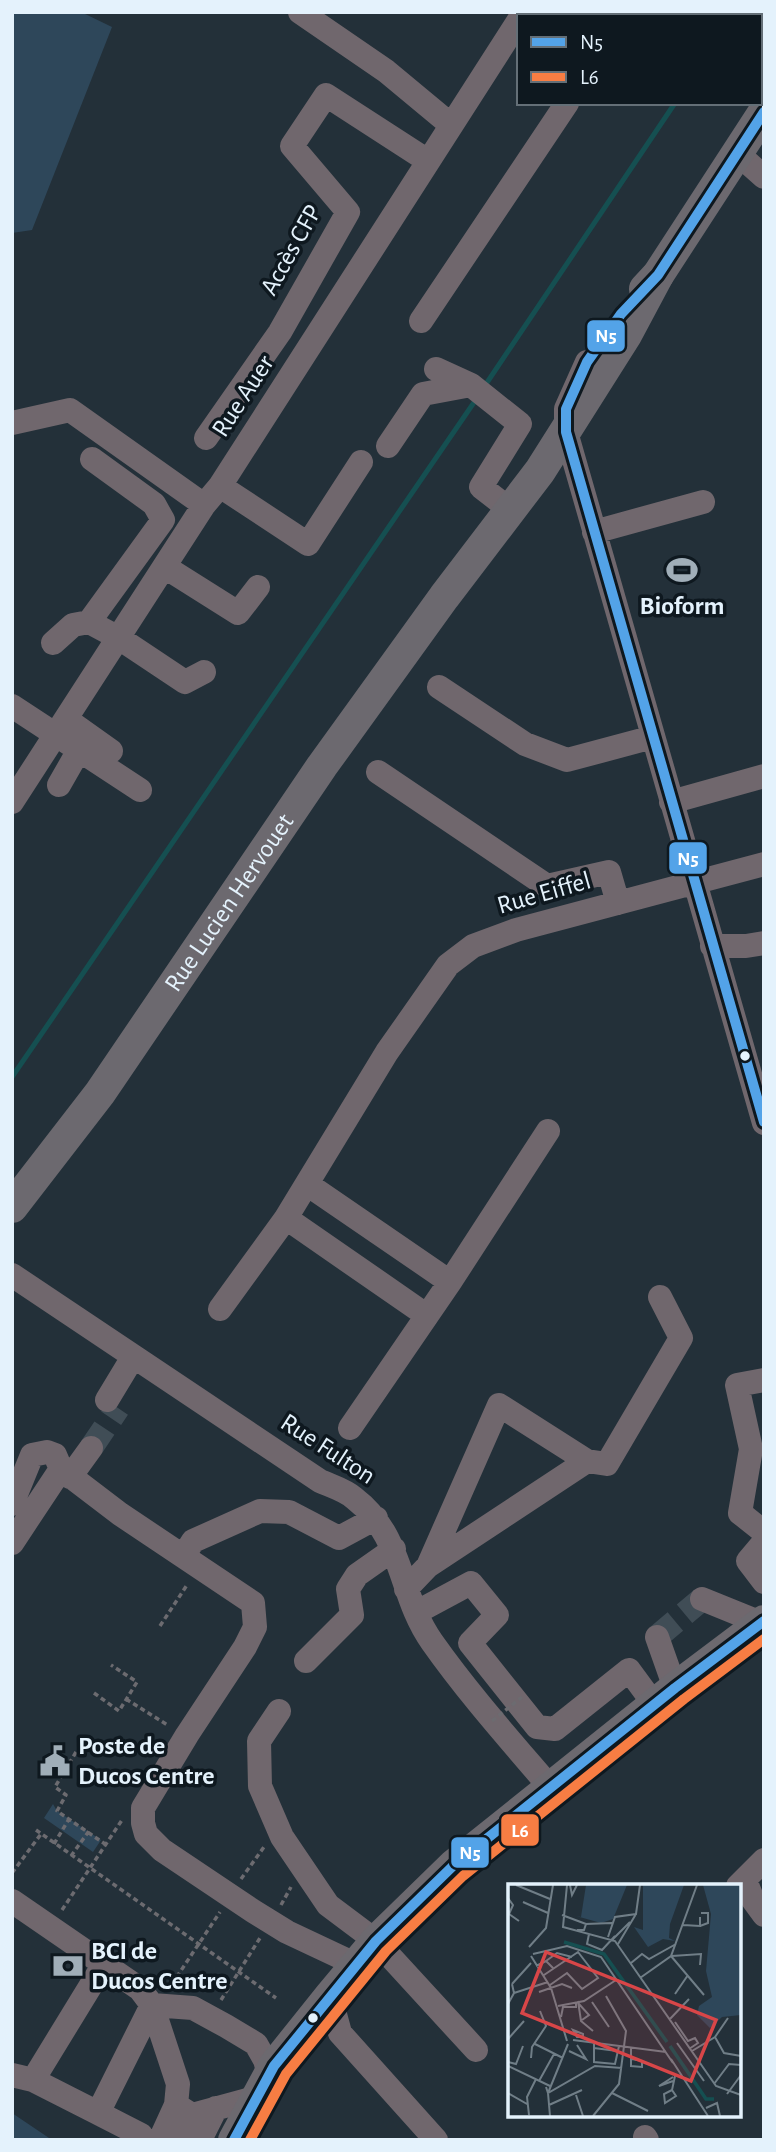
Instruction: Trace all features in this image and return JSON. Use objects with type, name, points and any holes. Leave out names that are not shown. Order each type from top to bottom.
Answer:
[{"type":"main road","points":[[658,275],[764,112]]},
{"type":"main road","name":"Rue Lucien Hervouet","points":[[444,597],[536,438],[621,314],[658,275]]},
{"type":"main road","name":"Rue Lucien Hervouet","points":[[12,1207],[100,1093],[322,766],[444,597],[540,471],[626,335],[658,275]]},
{"type":"main road","points":[[234,2140],[263,2086],[309,2022],[366,1952],[454,1865],[763,1621]]},
{"type":"main road","points":[[254,2140],[289,2073],[309,2022]]},
{"type":"street","points":[[300,12],[386,71],[451,125]]},
{"type":"street","name":"Rue Auer","points":[[12,802],[204,505],[220,486],[517,23]]},
{"type":"street","name":"Accès CFP","points":[[206,438],[280,332],[348,212],[292,146],[326,95],[428,161]]},
{"type":"street","points":[[421,321],[566,105]]},
{"type":"street","points":[[737,153],[764,177]]},
{"type":"street","name":"Accès CFP","points":[[280,332],[307,351]]},
{"type":"street","points":[[587,362],[566,409],[566,432],[764,1123]]},
{"type":"street","points":[[436,369],[480,393],[520,424],[481,487],[499,501]]},
{"type":"street","points":[[388,446],[423,394],[480,393]]},
{"type":"street","points":[[12,423],[70,411],[204,505]]},
{"type":"street","points":[[89,622],[163,520],[154,503],[92,459]]},
{"type":"street","points":[[220,486],[307,544],[361,462]]},
{"type":"street","points":[[540,471],[554,469],[579,481]]},
{"type":"street","points":[[594,533],[703,502]]},
{"type":"street","points":[[165,567],[238,613],[258,587]]},
{"type":"street","points":[[53,643],[73,625],[89,622],[119,638],[185,682],[204,672]]},
{"type":"street","points":[[439,687],[525,744],[568,760],[653,737]]},
{"type":"street","points":[[12,706],[111,751]]},
{"type":"street","points":[[61,727],[79,750],[140,790]]},
{"type":"street","points":[[59,785],[79,750]]},
{"type":"street","points":[[378,772],[547,886],[609,872],[618,903]]},
{"type":"street","points":[[671,802],[764,776]]},
{"type":"street","name":"Rue Eiffel","points":[[220,1309],[286,1218],[387,1052],[448,965],[473,946],[516,930],[764,864]]},
{"type":"street","points":[[712,946],[764,943]]},
{"type":"street","points":[[350,1428],[450,1282],[548,1131]]},
{"type":"street","points":[[307,1184],[450,1282]]},
{"type":"street","points":[[286,1218],[426,1315]]},
{"type":"street","name":"Rue Fulton","points":[[12,1275],[320,1481],[352,1496],[376,1518],[394,1549],[406,1589],[429,1639],[492,1721],[550,1787]]},
{"type":"street","points":[[428,1566],[499,1405],[587,1461],[607,1464],[681,1338],[660,1297]]},
{"type":"street","points":[[112,1404],[139,1361]]},
{"type":"street","points":[[764,1380],[737,1385],[751,1449],[740,1513],[764,1532]]},
{"type":"street","points":[[12,1543],[62,1467],[85,1444]]},
{"type":"street","points":[[12,1504],[32,1455],[47,1452],[120,1514],[253,1603],[255,1627],[143,1808],[146,1835],[162,1850],[287,1932],[366,1952]]},
{"type":"street","points":[[406,1589],[428,1566],[587,1461]]},
{"type":"street","points":[[192,1561],[192,1541],[260,1510],[289,1512],[339,1538],[376,1518]]},
{"type":"street","points":[[764,1542],[748,1560],[764,1582]]},
{"type":"street","points":[[306,1661],[352,1615],[348,1589],[357,1575],[394,1549]]},
{"type":"street","points":[[417,1612],[471,1583],[498,1615],[470,1643],[537,1727],[555,1729],[629,1670],[665,1696]]},
{"type":"street","points":[[702,1599],[763,1621]]},
{"type":"street","points":[[657,1637],[665,1696]]},
{"type":"street","points":[[279,1712],[259,1741],[260,1786],[282,1837],[328,1905],[366,1952],[476,2050]]},
{"type":"street","points":[[764,1860],[742,1883],[764,1915]]},
{"type":"street","points":[[12,1901],[140,1989],[152,2005],[178,2084],[194,2109],[200,2140]]},
{"type":"street","points":[[104,1964],[23,2078],[141,2135],[142,2140]]},
{"type":"street","points":[[330,1996],[340,2033],[436,2140]]},
{"type":"street","points":[[152,2005],[193,2008],[256,2044],[265,2060],[263,2086],[194,2109],[160,2140]]},
{"type":"street","points":[[98,2113],[152,2005]]},
{"type":"street","points":[[181,2140],[194,2109]]},
{"type":"path","points":[[160,1626],[192,1561]]},
{"type":"path","points":[[94,1693],[119,1711],[137,1682],[111,1665]]},
{"type":"path","points":[[492,1721],[522,1697]]},
{"type":"path","points":[[126,1699],[165,1723]]},
{"type":"path","points":[[76,1752],[55,1787],[66,1795],[57,1811],[106,1844]]},
{"type":"path","points":[[54,1844],[69,1819]]},
{"type":"path","points":[[36,1830],[276,1998]]},
{"type":"path","points":[[71,1856],[89,1831]]},
{"type":"path","points":[[12,1873],[41,1834]]},
{"type":"path","points":[[172,1985],[198,1945],[220,1889],[264,1847]]},
{"type":"path","points":[[216,2007],[292,1886]]},
{"type":"shaded area","points":[[12,12],[81,12],[112,27],[32,230],[12,233]]},
{"type":"shaded area","points":[[53,1804],[57,1811],[101,1840],[93,1852],[44,1818]]},
{"type":"shaded area","points":[[12,2113],[52,2140],[12,2140]]},
{"type":"waterway","points":[[484,387],[674,105]]},
{"type":"waterway","points":[[12,1077],[477,398]]},
{"type":"tunnel","points":[[91,1448],[118,1408]]},
{"type":"tunnel","points":[[657,1637],[702,1599]]},
{"type":"transit line","name":"N5","points":[[764,112],[658,275],[621,314],[587,362],[566,409],[566,432],[764,1122]]},
{"type":"transit line","name":"N5","points":[[234,2140],[274,2066],[376,1941],[454,1865],[675,1688],[764,1621]]},
{"type":"transit line","name":"L6","points":[[250,2140],[286,2074],[386,1951],[463,1876],[684,1699],[764,1639]]},
{"type":"place","name":"Bioform","points":[[682,570]]},
{"type":"place","name":"Poste de Ducos Centre","points":[[55,1761]]},
{"type":"place","name":"BCI de Ducos Centre","points":[[68,1966]]}]
